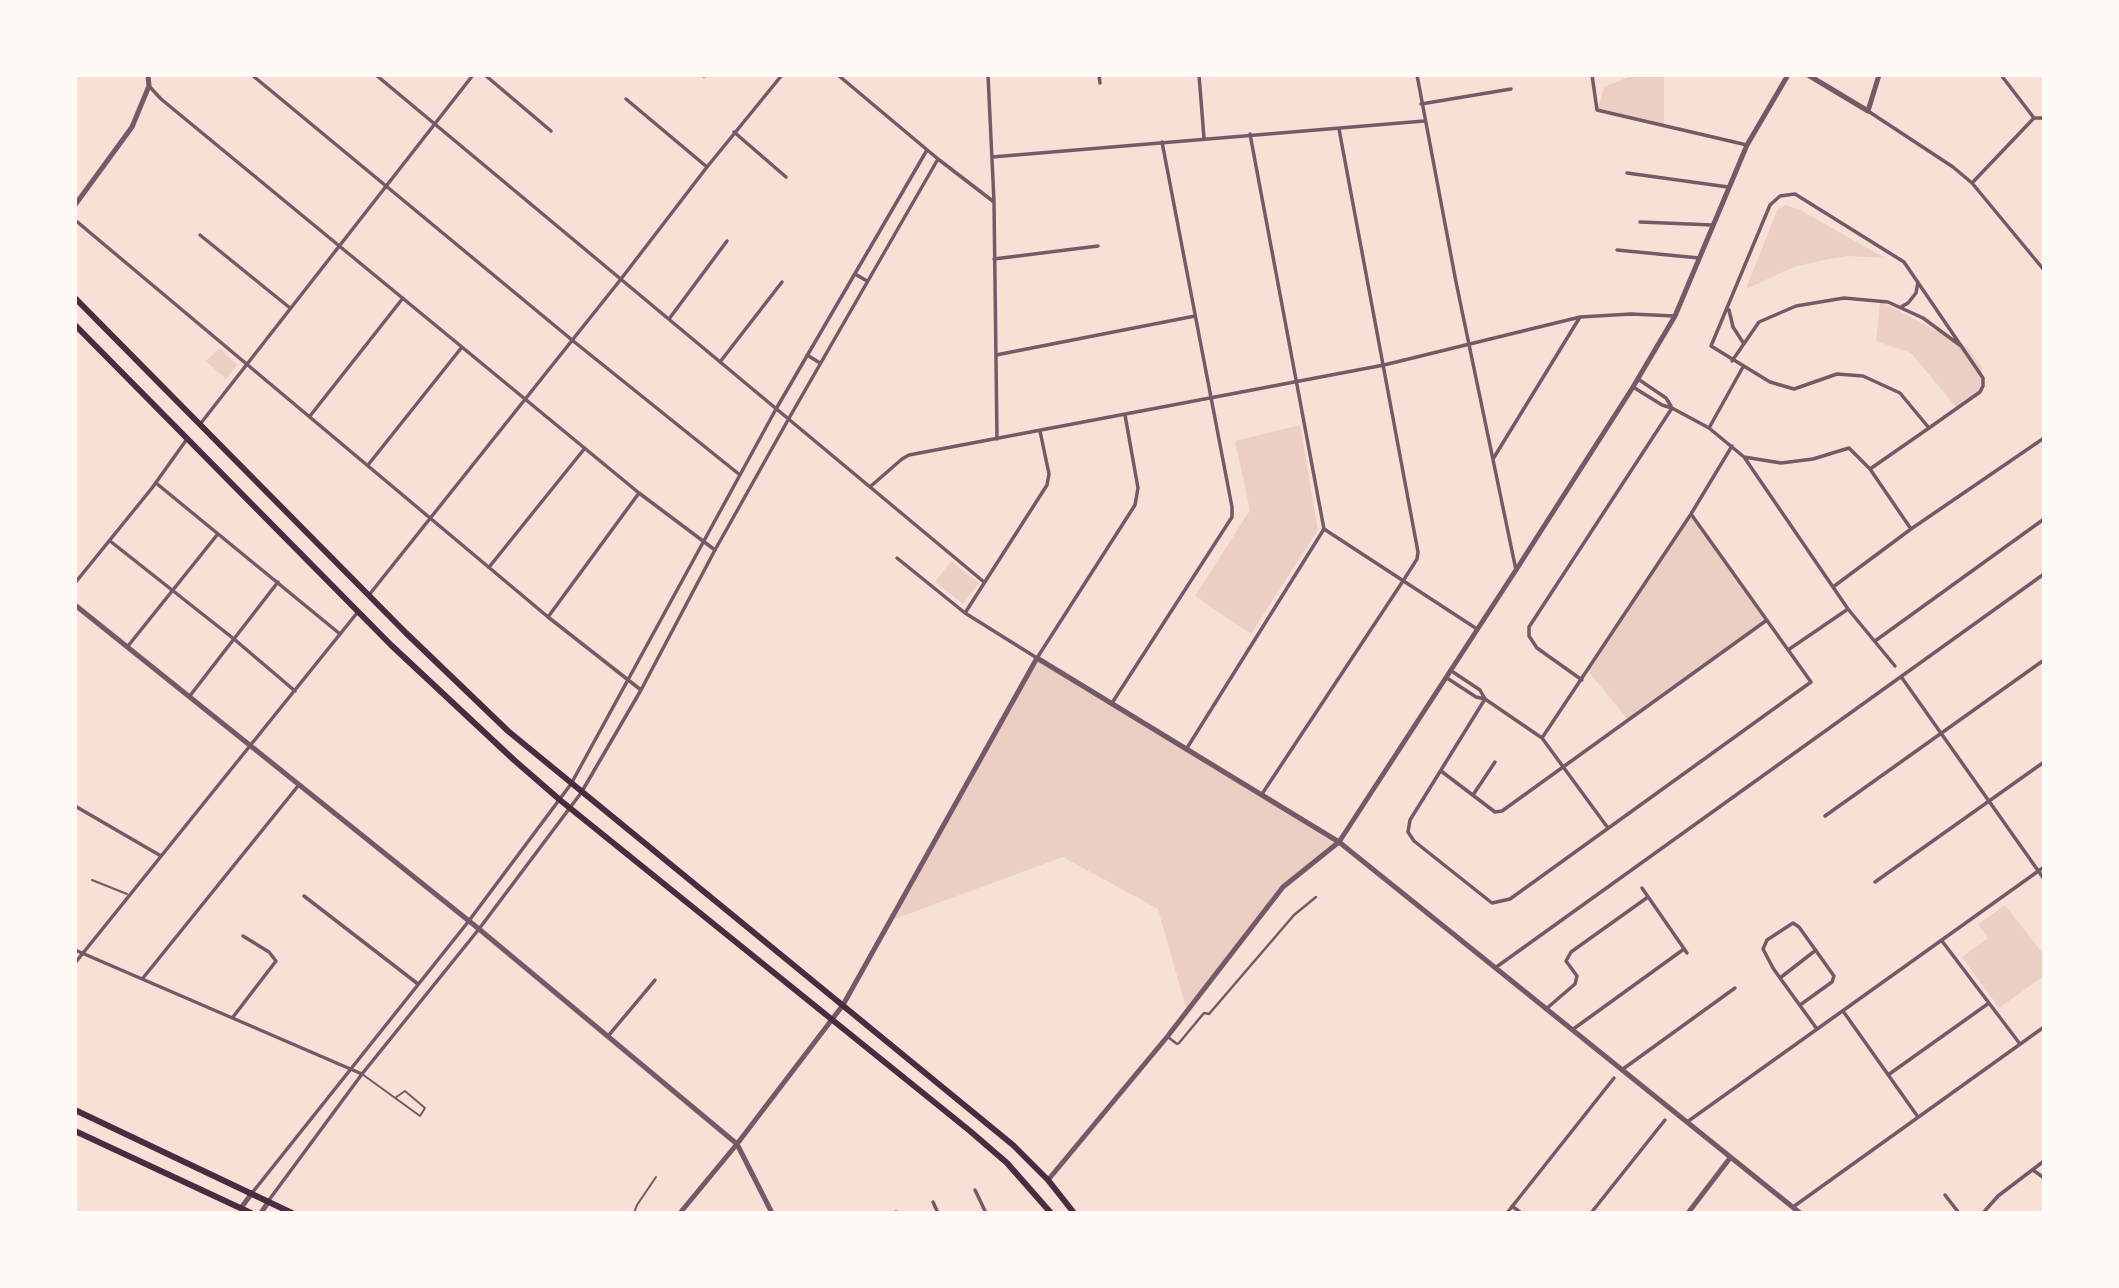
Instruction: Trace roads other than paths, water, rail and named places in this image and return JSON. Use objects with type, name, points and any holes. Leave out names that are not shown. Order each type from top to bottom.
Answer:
[{"type":"main road","points":[[75,298],[369,595],[508,731],[1013,1145],[1048,1180],[1074,1213]]},
{"type":"main road","points":[[75,325],[391,645],[560,800],[1007,1163],[1051,1213]]},
{"type":"main road","points":[[75,1110],[292,1213]]},
{"type":"main road","points":[[75,1131],[251,1213]]},
{"type":"street","points":[[75,205],[132,128],[149,86],[147,75]]},
{"type":"street","points":[[253,75],[572,340],[740,475]]},
{"type":"street","points":[[376,75],[984,582]]},
{"type":"street","points":[[200,425],[473,75]]},
{"type":"street","points":[[485,75],[551,131]]},
{"type":"street","points":[[369,595],[621,279],[706,167],[782,75]]},
{"type":"street","points":[[838,75],[993,202]]},
{"type":"street","points":[[988,75],[995,259],[997,439]]},
{"type":"street","points":[[1099,75],[1100,83]]},
{"type":"street","points":[[1199,75],[1205,138]]},
{"type":"street","points":[[1417,75],[1424,121],[1516,570]]},
{"type":"street","points":[[1592,75],[1597,110],[1747,145]]},
{"type":"street","points":[[1048,1180],[1167,1037],[1283,887],[1339,842],[1633,387],[1675,316],[1747,145],[1788,75]]},
{"type":"street","points":[[1808,75],[1953,167],[1972,183],[2044,270]]},
{"type":"street","points":[[1868,111],[1879,75]]},
{"type":"street","points":[[2001,75],[2034,118]]},
{"type":"street","points":[[149,86],[639,494],[715,550]]},
{"type":"street","points":[[1421,104],[1511,89]]},
{"type":"street","points":[[626,99],[706,167]]},
{"type":"street","points":[[1972,183],[2034,118],[2044,118]]},
{"type":"street","points":[[992,157],[1424,121]]},
{"type":"street","points":[[1261,796],[1403,581],[1417,559],[1418,552],[1339,129]]},
{"type":"street","points":[[734,132],[786,177]]},
{"type":"street","points":[[1186,750],[1324,529],[1250,134]]},
{"type":"street","points":[[1112,703],[1232,517],[1162,142]]},
{"type":"street","points":[[241,1208],[468,922],[571,785],[776,409],[927,150]]},
{"type":"street","points":[[261,1213],[362,1074],[479,929],[581,793],[641,690],[715,550],[820,363],[938,159]]},
{"type":"street","points":[[1627,173],[1730,187]]},
{"type":"street","points":[[1870,469],[1930,428],[1980,392],[1983,378],[1904,262],[1795,194],[1785,194],[1774,200],[1711,346],[1770,382],[1794,389],[1837,374],[1863,376],[1899,393],[1930,428]]},
{"type":"street","points":[[75,220],[548,617],[641,690]]},
{"type":"street","points":[[1640,222],[1715,225]]},
{"type":"street","points":[[200,235],[291,309]]},
{"type":"street","points":[[668,318],[727,241]]},
{"type":"street","points":[[995,259],[1098,246]]},
{"type":"street","points":[[1617,250],[1701,258]]},
{"type":"street","points":[[855,274],[867,281]]},
{"type":"street","points":[[720,362],[782,282]]},
{"type":"street","points":[[1899,307],[1908,303],[1916,293],[1918,282]]},
{"type":"street","points":[[310,416],[403,298]]},
{"type":"street","points":[[1732,361],[1759,322],[1796,306],[1844,298],[1888,302],[1923,318],[1965,349]]},
{"type":"street","points":[[1728,308],[1733,327],[1744,344]]},
{"type":"street","points":[[871,486],[909,456],[1384,365],[1580,317],[1631,314],[1675,316]]},
{"type":"street","points":[[996,355],[1195,316]]},
{"type":"street","points":[[1492,461],[1580,317]]},
{"type":"street","points":[[368,465],[463,347]]},
{"type":"street","points":[[807,355],[820,363]]},
{"type":"street","points":[[1709,428],[1743,367]]},
{"type":"street","points":[[1637,379],[1666,398],[1672,408]]},
{"type":"street","points":[[1633,387],[1709,428],[1744,457],[1848,609],[1895,666]]},
{"type":"street","points":[[1582,680],[1537,648],[1529,636],[1529,627],[1672,408]]},
{"type":"street","points":[[680,1213],[833,1021],[1038,658],[1135,505],[1138,488],[1125,415]]},
{"type":"street","points":[[965,613],[1047,485],[1049,474],[1040,431]]},
{"type":"street","points":[[1833,587],[1911,529],[2044,438]]},
{"type":"street","points":[[75,583],[156,483],[187,439]]},
{"type":"street","points":[[1542,738],[1691,514],[1732,446]]},
{"type":"street","points":[[490,566],[585,448]]},
{"type":"street","points":[[1744,457],[1781,463],[1812,459],[1849,448],[1870,469],[1911,529]]},
{"type":"street","points":[[156,483],[341,634]]},
{"type":"street","points":[[548,617],[639,494]]},
{"type":"street","points":[[1485,699],[1410,820],[1408,832],[1414,841],[1492,903],[1510,899],[1811,682],[1691,514]]},
{"type":"street","points":[[1875,641],[2044,519]]},
{"type":"street","points":[[1324,529],[1477,629]]},
{"type":"street","points":[[127,648],[218,534]]},
{"type":"street","points":[[110,541],[295,691]]},
{"type":"street","points":[[897,558],[965,613],[1339,842],[1800,1213]]},
{"type":"street","points":[[1495,968],[2044,574]]},
{"type":"street","points":[[189,697],[278,582]]},
{"type":"street","points":[[75,605],[479,929],[737,1144],[772,1213]]},
{"type":"street","points":[[1788,650],[1848,609]]},
{"type":"street","points":[[75,963],[359,612]]},
{"type":"street","points":[[1441,771],[1499,813],[1767,620]]},
{"type":"street","points":[[1825,816],[2044,660]]},
{"type":"street","points":[[1450,670],[1480,690],[1485,699]]},
{"type":"street","points":[[1446,677],[1476,697],[1485,699],[1542,738],[1608,828]]},
{"type":"street","points":[[1902,677],[2044,879]]},
{"type":"street","points":[[1473,795],[1495,762]]},
{"type":"street","points":[[1875,882],[2044,762]]},
{"type":"street","points":[[142,978],[298,786]]},
{"type":"street","points":[[75,806],[161,856]]},
{"type":"street","points":[[1687,1122],[2044,867]]},
{"type":"street","points":[[1572,1030],[1685,951],[1642,888]]},
{"type":"street","points":[[304,896],[418,984]]},
{"type":"street","points":[[1167,1037],[1179,1043],[1204,1013],[1209,1014],[1294,915],[1316,898]]},
{"type":"street","points":[[1546,1009],[1575,984],[1577,976],[1566,961],[1571,951],[1648,898]]},
{"type":"street","points":[[1800,1005],[1832,982],[1834,976],[1799,927],[1793,923],[1767,940],[1762,949],[1780,978],[1817,1029]]},
{"type":"street","points":[[233,1017],[276,961],[269,952],[243,936]]},
{"type":"street","points":[[1942,941],[2020,1044]]},
{"type":"street","points":[[75,950],[362,1074]]},
{"type":"street","points":[[1780,978],[1816,950]]},
{"type":"street","points":[[608,1036],[655,981]]},
{"type":"street","points":[[1621,1070],[1735,988]]},
{"type":"street","points":[[1888,1075],[1989,1003]]},
{"type":"street","points":[[1843,1011],[1918,1117]]},
{"type":"street","points":[[1793,1207],[2044,1027]]},
{"type":"street","points":[[1507,1213],[1614,1078]]},
{"type":"street","points":[[1591,1213],[1665,1120]]},
{"type":"street","points":[[1688,1213],[1730,1158]]},
{"type":"street","points":[[1983,1213],[1998,1196],[2044,1161]]},
{"type":"street","points":[[2033,1170],[2044,1178]]},
{"type":"street","points":[[975,1190],[986,1213]]},
{"type":"street","points":[[1945,1195],[1959,1213]]},
{"type":"street","points":[[933,1202],[938,1213]]},
{"type":"street","points":[[1512,1206],[1521,1213]]},
{"type":"lane","points":[[92,880],[130,895]]},
{"type":"lane","points":[[362,1074],[395,1098],[420,1116],[425,1108],[405,1091],[395,1098]]},
{"type":"lane","points":[[634,1213],[656,1177]]}]
